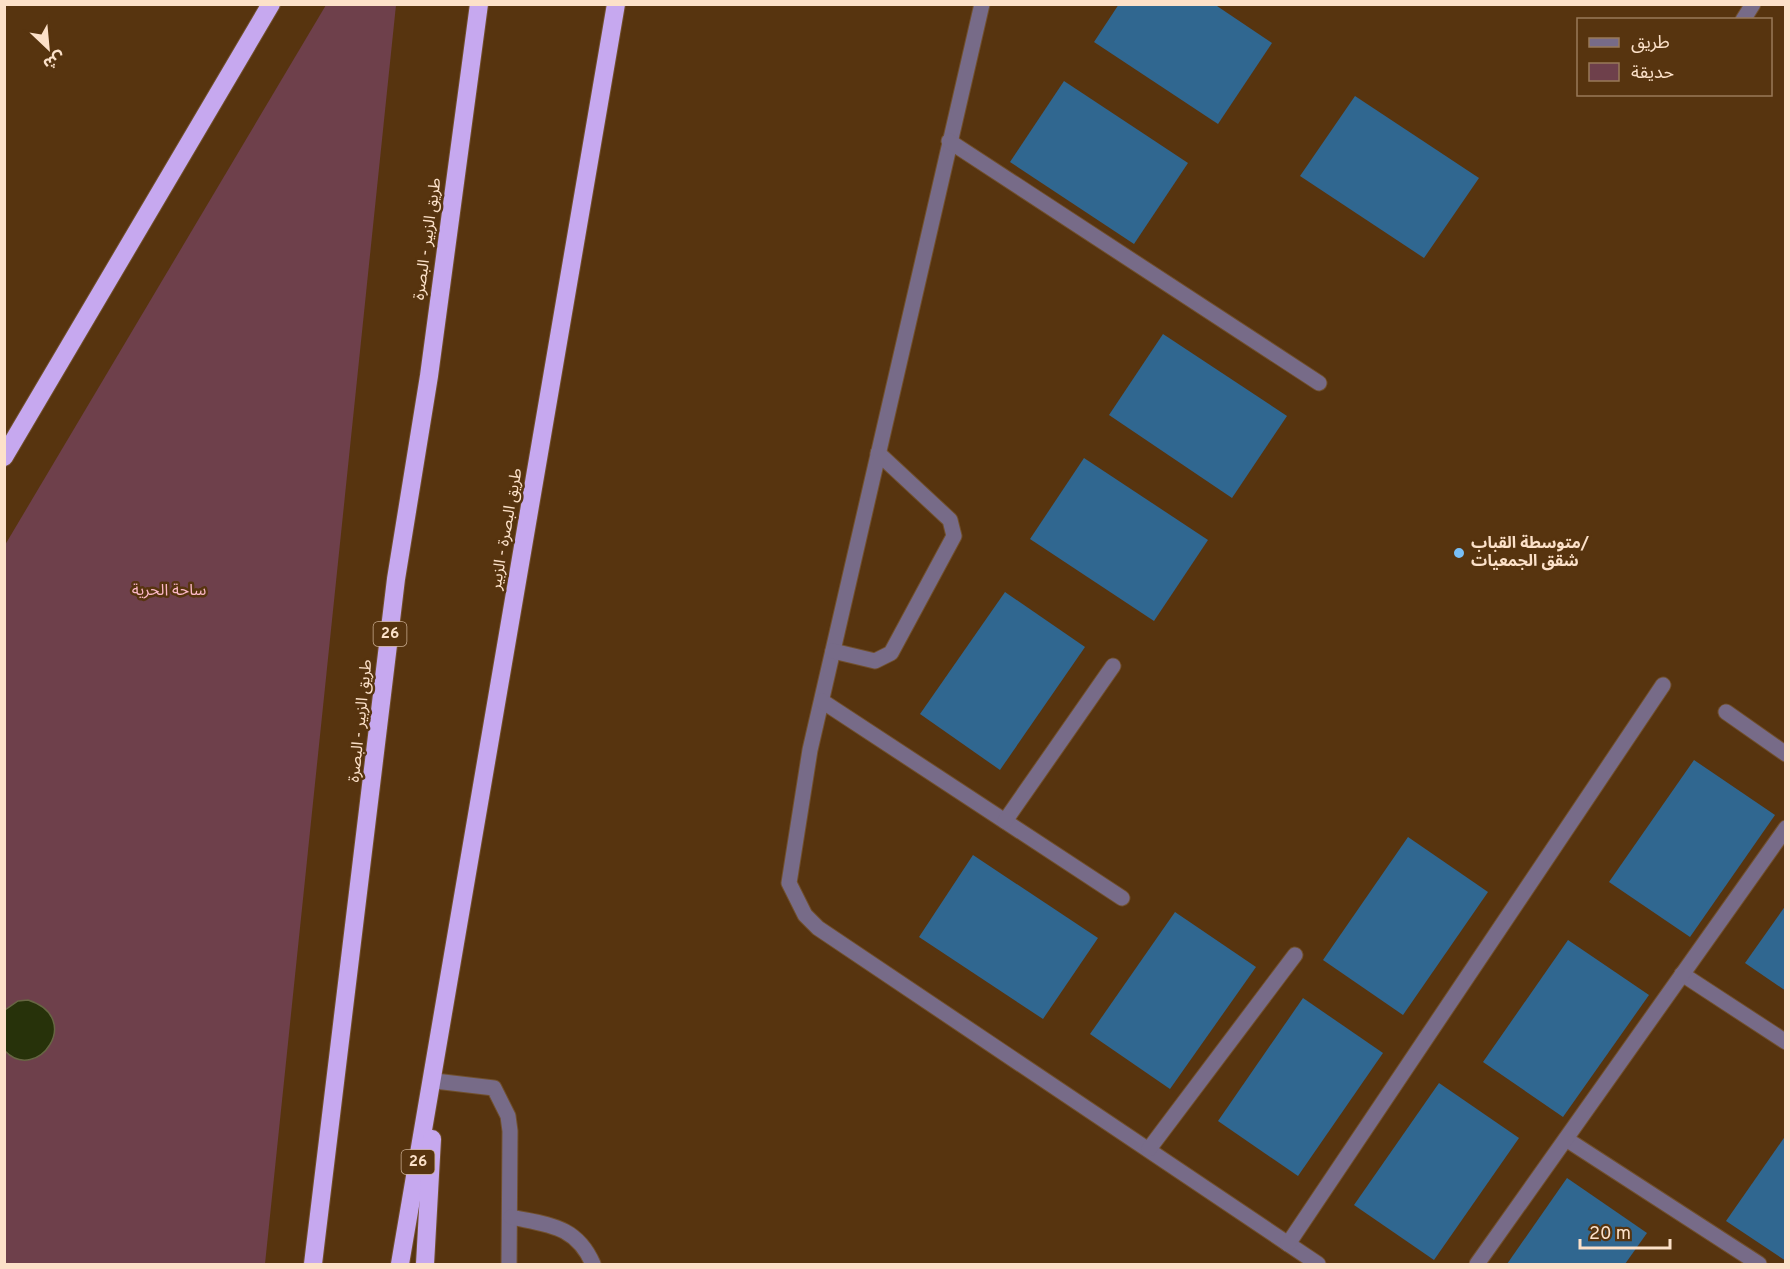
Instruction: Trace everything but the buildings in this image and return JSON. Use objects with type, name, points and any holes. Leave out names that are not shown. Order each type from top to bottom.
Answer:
[{"type":"highway","points":[[4,457],[271,4]]},
{"type":"highway","name":"طريق الزبير - البصرة","points":[[313,1264],[396,579],[429,376],[479,4]]},
{"type":"highway","name":"طريق البصرة - الزبير","points":[[436,1059],[616,4]]},
{"type":"highway","points":[[425,1264],[436,1059]]},
{"type":"highway","name":"26","points":[[400,1264],[436,1059]]},
{"type":"street","points":[[982,4],[810,750],[789,883],[805,915],[818,928],[1318,1264]]},
{"type":"street","points":[[1744,18],[1753,4]]},
{"type":"street","points":[[949,141],[1319,383]]},
{"type":"street","points":[[833,651],[875,661],[891,653],[954,536],[950,520],[878,453]]},
{"type":"street","points":[[1005,821],[1113,666]]},
{"type":"street","points":[[1288,1244],[1663,685]]},
{"type":"street","points":[[822,701],[1122,898]]},
{"type":"street","points":[[1726,712],[1785,754]]},
{"type":"street","points":[[1477,1264],[1785,828]]},
{"type":"street","points":[[1149,1149],[1295,955]]},
{"type":"street","points":[[1682,974],[1785,1042]]},
{"type":"street","points":[[435,1081],[494,1088],[502,1102],[510,1131],[509,1264]]},
{"type":"street","points":[[1566,1139],[1759,1264]]},
{"type":"street","points":[[511,1217],[565,1229],[580,1242],[593,1264]]},
{"type":"green space","name":"ساحة الحرية","points":[[326,5],[396,5],[265,1264],[5,1264],[5,545]]},
{"type":"shaded area","points":[[28,1000],[45,1009],[53,1020],[54,1033],[50,1045],[41,1054],[30,1059],[18,1059],[5,1051],[5,1010],[18,1001]]},
{"type":"place","name":"متوسطة القباب/ شقق الجمعيات","points":[[1459,553]]}]
